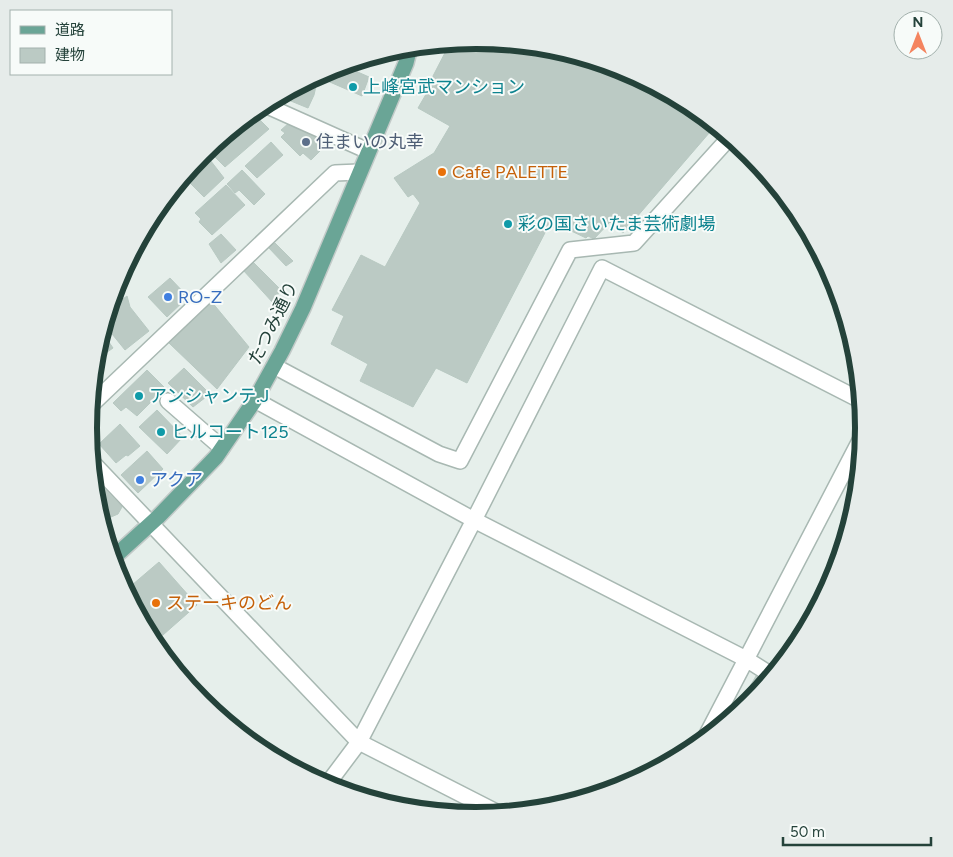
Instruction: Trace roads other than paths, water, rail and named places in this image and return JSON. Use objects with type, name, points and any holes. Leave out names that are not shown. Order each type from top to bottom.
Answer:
[{"type":"main road","name":"たつみ通り","points":[[406,63],[413,54]]},
{"type":"main road","name":"たつみ通り","points":[[118,554],[158,517],[216,457],[255,400],[303,308],[408,55]]},
{"type":"street","points":[[273,109],[368,151]]},
{"type":"street","points":[[274,366],[440,454],[460,461],[570,250],[634,242],[725,141]]},
{"type":"street","points":[[98,398],[335,173],[359,172]]},
{"type":"street","points":[[331,779],[359,742],[602,268],[854,397]]},
{"type":"street","points":[[255,400],[474,520],[746,659],[768,672]]},
{"type":"street","points":[[168,401],[222,448]]},
{"type":"street","points":[[710,728],[855,450]]},
{"type":"street","points":[[99,470],[359,742],[489,807]]},
{"type":"place","name":"上峰宮武マンション","points":[[353,87]]},
{"type":"place","name":"住まいの丸幸","points":[[306,142]]},
{"type":"place","name":"Cafe PALETTE","points":[[442,172]]},
{"type":"place","name":"彩の国さいたま芸術劇場","points":[[508,224]]},
{"type":"place","name":"RO-Z","points":[[168,297]]},
{"type":"place","name":"アンシャンテ.J","points":[[139,396]]},
{"type":"place","name":"ヒルコート125","points":[[161,432]]},
{"type":"place","name":"アクア","points":[[140,480]]},
{"type":"place","name":"ステーキのどん","points":[[156,603]]}]
